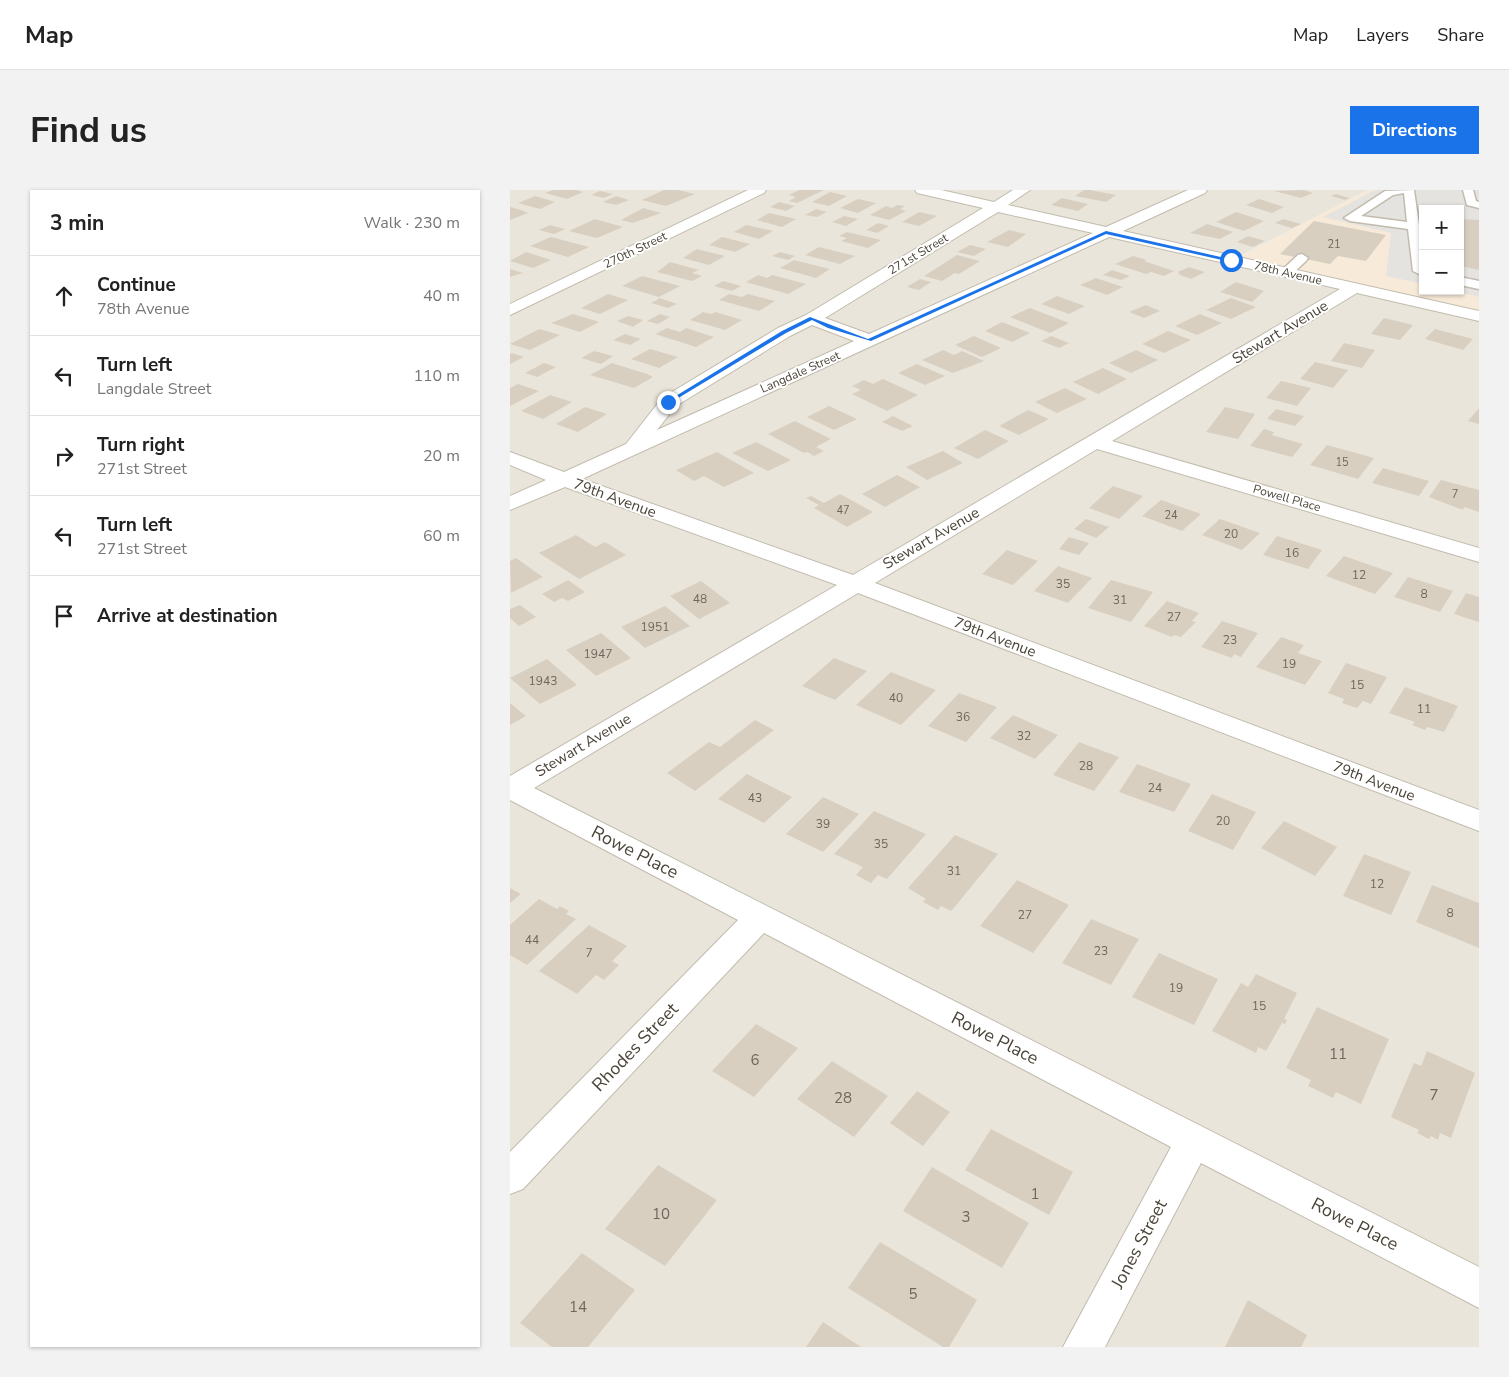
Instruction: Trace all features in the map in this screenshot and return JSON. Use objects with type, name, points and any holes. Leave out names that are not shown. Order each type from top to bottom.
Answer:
[{"type":"street","name":"270th Street","points":[[510,310],[759,190]]},
{"type":"street","name":"78th Avenue","points":[[922,190],[1479,316]]},
{"type":"street","name":"271st Street","points":[[632,448],[668,402],[784,332],[812,318],[1023,190]]},
{"type":"street","name":"Langdale Street","points":[[510,504],[1200,190]]},
{"type":"street","name":"Stewart Avenue","points":[[511,788],[1354,288]]},
{"type":"street","points":[[812,318],[830,327],[869,340]]},
{"type":"street","name":"Powell Place","points":[[1095,442],[1479,555]]},
{"type":"street","name":"79th Avenue","points":[[510,458],[563,479],[854,583],[1479,821]]},
{"type":"street","name":"Rowe Place","points":[[511,788],[1479,1288]]},
{"type":"street","name":"Rhodes Street","points":[[510,1177],[760,917]]},
{"type":"street","name":"Jones Street","points":[[1083,1347],[1194,1141]]},
{"type":"lane","points":[[1402,190],[1389,193],[1350,218],[1413,226]]},
{"type":"lane","points":[[1408,190],[1419,271]]},
{"type":"lane","points":[[1468,190],[1475,208]]},
{"type":"lane","points":[[1286,273],[1302,258]]},
{"type":"lane","points":[[1464,282],[1479,285]]},
{"type":"shaded area","points":[[510,190],[1368,190],[1232,260],[1479,310],[1479,1347],[510,1347]]},
{"type":"shaded area","points":[[1368,190],[1479,190],[1479,316],[1231,261]]},
{"type":"shaded area","points":[[1375,190],[1479,190],[1479,297],[1464,293],[1464,205],[1419,205],[1419,283],[1386,276],[1391,233],[1323,217]]},
{"type":"building","points":[[553,190],[576,190],[583,192],[567,199],[545,193]]},
{"type":"building","points":[[664,190],[678,190],[695,194],[666,206],[642,200]]},
{"type":"building","points":[[799,190],[824,190],[797,203],[789,201],[796,197],[789,195]]},
{"type":"building","points":[[1084,190],[1116,195],[1106,202],[1075,196]]},
{"type":"building","points":[[1304,190],[1313,193],[1301,198],[1274,191]]},
{"type":"building","points":[[600,191],[613,194],[604,198],[591,195]]},
{"type":"building","points":[[830,192],[847,196],[829,206],[812,202]]},
{"type":"building","points":[[1336,194],[1350,198],[1345,200],[1331,196]]},
{"type":"building","points":[[535,196],[555,202],[540,209],[518,203]]},
{"type":"building","points":[[616,196],[629,200],[616,205],[603,202]]},
{"type":"building","points":[[1062,198],[1088,204],[1078,211],[1051,205]]},
{"type":"building","points":[[858,199],[876,203],[858,213],[840,208]]},
{"type":"building","points":[[1259,199],[1284,207],[1272,213],[1246,205]]},
{"type":"building","points":[[779,202],[795,206],[786,211],[770,207]]},
{"type":"building","points":[[897,205],[905,206],[900,209],[906,211],[889,220],[870,215],[886,206],[892,208]]},
{"type":"building","points":[[510,207],[521,210],[528,213],[510,220]]},
{"type":"building","points":[[643,208],[661,213],[633,223],[621,220]]},
{"type":"building","points":[[816,209],[827,212],[817,217],[805,215]]},
{"type":"building","points":[[919,212],[937,216],[919,226],[902,222]]},
{"type":"building","points":[[1236,212],[1264,221],[1244,231],[1216,222]]},
{"type":"building","points":[[769,213],[796,219],[782,227],[757,220]]},
{"type":"building","points":[[844,216],[858,219],[846,226],[832,222]]},
{"type":"building","points":[[595,219],[623,227],[597,238],[569,231]]},
{"type":"building","points":[[1283,219],[1301,224],[1292,228],[1275,223]]},
{"type":"building","points":[[1464,219],[1479,220],[1479,270],[1464,267]]},
{"type":"building","points":[[1314,221],[1386,235],[1366,261],[1338,256],[1330,264],[1280,254]]},
{"type":"building","points":[[878,223],[889,226],[877,233],[866,230]]},
{"type":"building","points":[[1207,224],[1233,232],[1220,239],[1190,233]]},
{"type":"building","points":[[550,225],[565,229],[554,234],[539,230]]},
{"type":"building","points":[[746,225],[773,231],[759,239],[734,232]]},
{"type":"building","points":[[1009,230],[1026,234],[1008,247],[987,242]]},
{"type":"building","points":[[847,232],[881,240],[868,248],[841,241],[847,238],[839,236]]},
{"type":"building","points":[[1248,236],[1265,241],[1253,247],[1237,242]]},
{"type":"building","points":[[551,237],[589,247],[568,257],[530,246]]},
{"type":"building","points":[[722,237],[750,244],[735,252],[709,245]]},
{"type":"building","points":[[970,245],[986,249],[974,256],[957,252]]},
{"type":"building","points":[[819,247],[855,256],[840,264],[805,255]]},
{"type":"building","points":[[697,249],[725,256],[709,265],[683,258]]},
{"type":"building","points":[[526,252],[551,260],[533,268],[510,261]]},
{"type":"building","points":[[780,252],[795,256],[788,260],[772,256]]},
{"type":"building","points":[[957,255],[980,261],[959,274],[955,273],[942,281],[924,276]]},
{"type":"building","points":[[1133,256],[1174,271],[1164,276],[1151,272],[1146,274],[1115,264]]},
{"type":"building","points":[[794,260],[830,269],[816,278],[780,268]]},
{"type":"building","points":[[670,262],[699,270],[692,273],[702,276],[692,281],[657,272]]},
{"type":"building","points":[[1189,267],[1205,272],[1191,279],[1180,275],[1178,272]]},
{"type":"building","points":[[510,269],[523,273],[510,277]]},
{"type":"building","points":[[1112,270],[1130,276],[1121,280],[1103,275]]},
{"type":"building","points":[[758,275],[767,278],[772,275],[806,284],[788,294],[746,282]]},
{"type":"building","points":[[642,276],[680,286],[659,297],[622,286]]},
{"type":"building","points":[[1096,278],[1123,287],[1107,295],[1080,285]]},
{"type":"building","points":[[920,279],[931,282],[919,290],[907,287]]},
{"type":"building","points":[[723,281],[741,286],[732,291],[714,286]]},
{"type":"building","points":[[1236,282],[1264,291],[1252,302],[1220,292]]},
{"type":"building","points":[[608,294],[628,300],[600,314],[581,308]]},
{"type":"building","points":[[729,294],[742,297],[748,294],[775,301],[759,311],[719,300]]},
{"type":"building","points":[[1057,296],[1085,306],[1069,314],[1041,304]]},
{"type":"building","points":[[660,298],[677,304],[668,308],[651,303]]},
{"type":"building","points":[[1231,298],[1256,307],[1231,319],[1206,310]]},
{"type":"building","points":[[1146,305],[1160,311],[1144,318],[1129,312]]},
{"type":"building","points":[[1030,308],[1069,323],[1050,333],[1010,317]]},
{"type":"building","points":[[703,312],[711,314],[715,312],[742,320],[725,330],[690,320]]},
{"type":"building","points":[[573,314],[599,322],[580,332],[551,323]]},
{"type":"building","points":[[660,314],[670,317],[658,324],[647,321]]},
{"type":"building","points":[[1200,314],[1222,323],[1197,335],[1175,326]]},
{"type":"building","points":[[628,316],[643,320],[633,327],[617,321]]},
{"type":"building","points":[[1384,318],[1413,325],[1400,340],[1371,334]]},
{"type":"building","points":[[1002,322],[1030,333],[1012,342],[985,331]]},
{"type":"building","points":[[667,328],[680,332],[686,328],[714,337],[696,347],[655,334]]},
{"type":"building","points":[[539,329],[560,335],[530,350],[510,344]]},
{"type":"building","points":[[1435,329],[1473,339],[1463,350],[1425,339]]},
{"type":"building","points":[[1168,331],[1191,340],[1164,353],[1142,344]]},
{"type":"building","points":[[625,334],[641,339],[630,345],[613,340]]},
{"type":"building","points":[[974,336],[1001,348],[982,357],[955,345]]},
{"type":"building","points":[[1051,336],[1069,343],[1059,348],[1041,341]]},
{"type":"building","points":[[1344,343],[1375,350],[1362,368],[1331,361]]},
{"type":"building","points":[[650,349],[678,357],[659,368],[631,359]]},
{"type":"building","points":[[943,350],[954,355],[962,351],[984,361],[953,373],[922,360]]},
{"type":"building","points":[[1136,350],[1158,360],[1131,373],[1109,363]]},
{"type":"building","points":[[594,351],[613,356],[601,364],[581,358]]},
{"type":"building","points":[[510,354],[524,357],[510,364]]},
{"type":"building","points":[[1315,362],[1348,370],[1333,388],[1300,379]]},
{"type":"building","points":[[544,363],[556,367],[537,377],[525,373]]},
{"type":"building","points":[[612,363],[653,377],[634,388],[590,375]]},
{"type":"building","points":[[917,364],[945,376],[925,385],[898,373]]},
{"type":"building","points":[[1103,368],[1127,379],[1098,394],[1073,382]]},
{"type":"building","points":[[883,379],[918,395],[887,411],[852,394],[861,390],[852,386],[864,380],[873,384]]},
{"type":"building","points":[[1281,381],[1311,388],[1297,406],[1266,398]]},
{"type":"building","points":[[518,384],[539,391],[510,406],[510,388]]},
{"type":"building","points":[[1065,388],[1087,399],[1057,413],[1035,402]]},
{"type":"building","points":[[550,395],[572,402],[543,419],[521,411]]},
{"type":"building","points":[[829,406],[857,419],[834,430],[807,417]]},
{"type":"building","points":[[585,407],[607,414],[578,432],[556,424]]},
{"type":"building","points":[[1225,407],[1255,414],[1238,439],[1206,432]]},
{"type":"building","points":[[1479,408],[1479,424],[1468,421]]},
{"type":"building","points":[[1276,409],[1304,416],[1295,426],[1267,419]]},
{"type":"building","points":[[1028,410],[1049,419],[1019,435],[999,426]]},
{"type":"building","points":[[893,416],[913,426],[902,431],[882,422]]},
{"type":"building","points":[[795,421],[831,439],[816,447],[824,451],[814,456],[807,452],[804,453],[768,434]]},
{"type":"building","points":[[1264,429],[1274,432],[1272,435],[1303,444],[1292,457],[1250,446]]},
{"type":"building","points":[[985,430],[1009,441],[978,459],[954,448]]},
{"type":"building","points":[[756,442],[791,460],[768,471],[732,453]]},
{"type":"building","points":[[1327,445],[1374,458],[1358,479],[1310,465]]},
{"type":"building","points":[[943,451],[963,463],[927,480],[906,467]]},
{"type":"building","points":[[717,452],[754,473],[724,487],[704,476],[694,481],[676,470]]},
{"type":"building","points":[[1383,468],[1429,481],[1419,496],[1372,483]]},
{"type":"building","points":[[897,475],[920,487],[885,507],[862,494]]},
{"type":"building","points":[[1441,480],[1479,490],[1479,512],[1464,507],[1463,510],[1429,497]]},
{"type":"building","points":[[1113,486],[1143,496],[1119,519],[1089,508]]},
{"type":"building","points":[[840,494],[873,512],[847,527],[814,508],[819,505],[806,498],[811,496],[824,503]]},
{"type":"building","points":[[1161,500],[1201,514],[1182,531],[1142,516]]},
{"type":"building","points":[[1086,519],[1109,527],[1096,538],[1074,529]]},
{"type":"building","points":[[1220,519],[1260,533],[1242,550],[1202,535]]},
{"type":"building","points":[[576,535],[595,547],[605,542],[626,555],[579,579],[539,553]]},
{"type":"building","points":[[1277,536],[1322,550],[1308,569],[1263,555]]},
{"type":"building","points":[[1069,537],[1089,543],[1079,555],[1059,549]]},
{"type":"building","points":[[1007,550],[1038,561],[1013,585],[982,574]]},
{"type":"building","points":[[1344,556],[1393,573],[1375,594],[1326,576]]},
{"type":"building","points":[[516,558],[543,577],[511,593],[510,561]]},
{"type":"building","points":[[1058,566],[1092,578],[1068,603],[1034,591]]},
{"type":"building","points":[[1408,577],[1453,591],[1440,612],[1394,597]]},
{"type":"building","points":[[568,580],[585,592],[568,601],[562,598],[554,602],[542,594]]},
{"type":"building","points":[[1111,580],[1153,592],[1131,622],[1088,608]]},
{"type":"building","points":[[701,581],[730,603],[699,619],[670,596]]},
{"type":"building","points":[[1466,593],[1479,597],[1479,622],[1454,614]]},
{"type":"building","points":[[1167,601],[1199,613],[1192,621],[1196,622],[1181,637],[1174,635],[1172,637],[1144,626]]},
{"type":"building","points":[[520,605],[536,617],[519,626],[510,618],[510,609]]},
{"type":"building","points":[[665,606],[690,626],[645,648],[621,627]]},
{"type":"building","points":[[1222,621],[1258,633],[1241,657],[1234,654],[1232,658],[1201,647]]},
{"type":"building","points":[[601,633],[631,658],[596,676],[566,650]]},
{"type":"building","points":[[1281,637],[1304,645],[1298,653],[1322,661],[1305,685],[1256,667]]},
{"type":"building","points":[[834,658],[867,671],[835,700],[802,686]]},
{"type":"building","points":[[547,659],[577,685],[540,704],[510,678]]},
{"type":"building","points":[[1346,663],[1387,677],[1371,704],[1363,701],[1357,708],[1342,703],[1344,699],[1328,693]]},
{"type":"building","points":[[891,672],[936,690],[901,725],[856,705]]},
{"type":"building","points":[[1405,687],[1458,706],[1453,715],[1454,718],[1452,717],[1444,732],[1427,727],[1425,730],[1412,725],[1415,722],[1389,713]]},
{"type":"building","points":[[959,693],[997,707],[966,742],[928,726]]},
{"type":"building","points":[[510,703],[526,716],[510,725]]},
{"type":"building","points":[[1013,715],[1058,735],[1035,759],[990,738]]},
{"type":"building","points":[[755,720],[774,730],[695,791],[667,773],[709,742],[720,747]]},
{"type":"building","points":[[1079,742],[1119,757],[1094,791],[1053,775]]},
{"type":"building","points":[[1137,764],[1191,784],[1174,812],[1119,792]]},
{"type":"building","points":[[747,774],[792,797],[764,823],[718,799]]},
{"type":"building","points":[[1212,794],[1256,812],[1233,850],[1188,831]]},
{"type":"building","points":[[823,797],[859,814],[823,852],[786,834]]},
{"type":"building","points":[[874,811],[926,834],[887,879],[878,875],[871,883],[856,875],[863,867],[834,854]]},
{"type":"building","points":[[1284,821],[1337,847],[1315,876],[1261,848]]},
{"type":"building","points":[[955,835],[998,854],[951,911],[941,906],[938,910],[923,902],[926,899],[908,888]]},
{"type":"building","points":[[1364,854],[1411,872],[1391,915],[1343,896]]},
{"type":"building","points":[[1017,880],[1069,905],[1033,953],[980,926]]},
{"type":"building","points":[[1432,885],[1479,903],[1479,948],[1416,922]]},
{"type":"building","points":[[510,888],[521,894],[510,903]]},
{"type":"building","points":[[539,899],[557,909],[560,906],[569,911],[566,914],[576,919],[527,965],[510,955],[510,925]]},
{"type":"building","points":[[1091,919],[1139,939],[1111,985],[1062,963]]},
{"type":"building","points":[[589,925],[627,946],[612,961],[619,965],[604,980],[596,975],[577,994],[539,971]]},
{"type":"building","points":[[1159,953],[1218,979],[1194,1025],[1132,997]]},
{"type":"building","points":[[1256,974],[1297,993],[1284,1019],[1287,1020],[1285,1024],[1282,1023],[1266,1051],[1258,1047],[1256,1053],[1212,1031],[1241,983],[1248,987]]},
{"type":"building","points":[[1317,1007],[1389,1039],[1361,1104],[1336,1092],[1333,1098],[1308,1086],[1311,1080],[1286,1068]]},
{"type":"building","points":[[756,1024],[798,1048],[754,1097],[712,1071]]},
{"type":"building","points":[[1427,1051],[1475,1073],[1451,1138],[1440,1133],[1438,1140],[1431,1136],[1429,1139],[1417,1133],[1419,1130],[1391,1117],[1414,1063],[1421,1066]]},
{"type":"building","points":[[832,1061],[888,1096],[854,1137],[797,1099]]},
{"type":"building","points":[[917,1091],[950,1112],[923,1146],[890,1123]]},
{"type":"building","points":[[991,1129],[1073,1172],[1049,1215],[965,1170]]},
{"type":"building","points":[[658,1165],[717,1200],[665,1266],[605,1229]]},
{"type":"building","points":[[932,1167],[1029,1223],[1002,1268],[903,1211]]},
{"type":"building","points":[[880,1242],[977,1300],[949,1347],[943,1347],[848,1288]]},
{"type":"building","points":[[582,1253],[635,1290],[588,1347],[552,1347],[520,1323]]},
{"type":"building","points":[[1248,1300],[1307,1335],[1301,1347],[1225,1347]]},
{"type":"building","points":[[823,1322],[861,1347],[806,1347]]},
{"type":"route","points":[[668,402],[784,332],[812,318],[830,327],[869,340],[1106,232],[1231,260]]}]
